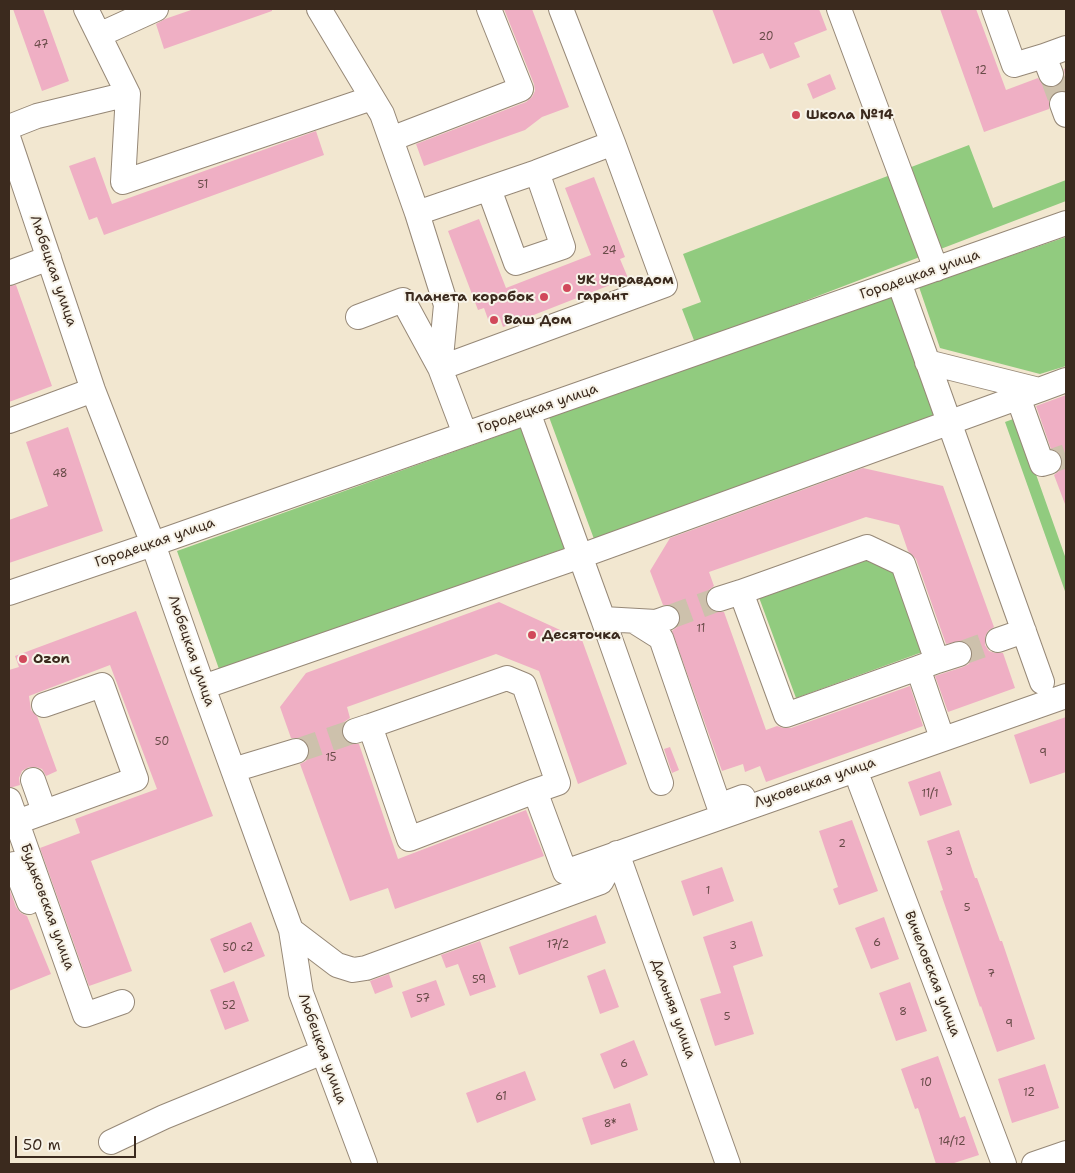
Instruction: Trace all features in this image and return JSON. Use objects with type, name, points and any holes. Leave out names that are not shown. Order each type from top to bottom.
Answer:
[{"type":"street","points":[[86,9],[128,94],[123,182],[372,98]]},
{"type":"street","points":[[99,35],[156,9]]},
{"type":"street","points":[[319,9],[382,114],[417,213],[446,305],[440,368]]},
{"type":"street","points":[[391,139],[521,89],[489,9]]},
{"type":"street","points":[[440,368],[665,285],[561,9]]},
{"type":"street","points":[[839,9],[936,269]]},
{"type":"street","points":[[994,9],[1014,65],[1047,65],[1066,48]]},
{"type":"street","points":[[9,127],[37,116],[128,94]]},
{"type":"street","name":"Любецкая улица","points":[[9,140],[93,390],[153,544],[291,930],[301,993],[365,1164]]},
{"type":"street","points":[[417,213],[537,172],[613,143]]},
{"type":"street","points":[[489,189],[516,263],[563,247],[537,172]]},
{"type":"street","name":"Городецкая улица","points":[[9,593],[1066,223]]},
{"type":"street","points":[[9,273],[49,258]]},
{"type":"street","points":[[899,282],[1042,682]]},
{"type":"street","points":[[358,317],[403,300],[440,368],[465,434]]},
{"type":"street","points":[[927,362],[1028,393]]},
{"type":"street","points":[[203,687],[581,556],[1066,380]]},
{"type":"street","points":[[9,421],[93,390]]},
{"type":"street","points":[[1028,393],[1042,464],[1049,462]]},
{"type":"street","points":[[528,412],[662,783]]},
{"type":"street","points":[[634,621],[662,638],[720,806],[940,733],[938,661],[903,564],[867,547],[730,596],[786,715],[938,661]]},
{"type":"street","points":[[603,619],[656,622],[667,618]]},
{"type":"street","points":[[998,640],[1024,631]]},
{"type":"street","points":[[507,678],[524,685],[558,783],[535,791],[409,839],[362,729],[507,678]]},
{"type":"street","points":[[17,822],[136,779],[102,685],[44,705]]},
{"type":"street","name":"Луковецкая улица","points":[[535,791],[565,872],[940,733],[1066,696]]},
{"type":"street","points":[[233,770],[296,751]]},
{"type":"street","points":[[33,780],[44,811]]},
{"type":"street","name":"Вичеловская улица","points":[[860,783],[1004,1164]]},
{"type":"street","name":"Будьковская улица","points":[[9,800],[17,822],[17,862],[85,1015],[122,1002]]},
{"type":"street","points":[[291,930],[337,965],[353,970],[366,968],[601,882],[617,853]]},
{"type":"street","name":"Дальняя улица","points":[[617,853],[728,1164]]},
{"type":"street","points":[[17,862],[50,954]]},
{"type":"street","points":[[111,1142],[164,1117],[323,1052]]},
{"type":"street","points":[[1034,1164],[1066,1153]]},
{"type":"green space","points":[[969,145],[993,208],[1066,180],[1066,201],[695,343],[682,309],[701,302],[683,254]]},
{"type":"green space","points":[[1066,237],[1066,366],[1040,374],[940,348],[919,287]]},
{"type":"green space","points":[[892,297],[934,416],[594,539],[549,417]]},
{"type":"green space","points":[[1016,418],[1066,559],[1066,594],[1005,422]]},
{"type":"green space","points":[[523,427],[566,548],[219,669],[177,551]]},
{"type":"green space","points":[[866,553],[899,568],[928,650],[796,698],[757,592]]},
{"type":"building","points":[[13,9],[43,9],[69,81],[42,91]]},
{"type":"building","points":[[194,9],[272,9],[272,11],[164,49],[156,24]]},
{"type":"building","points":[[504,9],[532,9],[569,107],[542,117],[525,130],[424,166],[416,144],[526,102],[532,97],[535,91],[534,84]]},
{"type":"building","points":[[712,9],[819,9],[827,30],[794,43],[800,57],[770,69],[763,53],[733,64]]},
{"type":"building","points":[[940,9],[976,9],[1006,90],[1038,78],[1043,85],[1049,88],[1056,87],[1062,82],[1065,76],[1064,69],[1066,68],[1066,91],[1058,91],[1052,95],[1049,101],[1049,109],[984,132]]},
{"type":"building","points":[[830,74],[836,89],[813,99],[807,84]]},
{"type":"building","points":[[316,131],[324,155],[104,235],[97,217],[89,220],[69,166],[95,157],[112,204]]},
{"type":"building","points":[[594,177],[625,257],[620,259],[628,278],[503,327],[500,318],[489,322],[484,308],[478,310],[448,231],[479,219],[506,288],[591,255],[565,188]]},
{"type":"building","points":[[16,285],[52,386],[9,402],[9,286]]},
{"type":"building","points":[[1066,395],[1065,504],[1054,475],[1062,466],[1062,458],[1058,452],[1051,449],[1036,406]]},
{"type":"building","points":[[68,427],[103,531],[9,563],[9,520],[48,506],[26,442]]},
{"type":"building","points":[[863,468],[943,486],[994,627],[988,631],[985,637],[985,645],[989,651],[1003,653],[1015,688],[948,712],[935,676],[969,664],[972,649],[968,644],[961,641],[946,644],[916,559],[908,551],[899,525],[866,517],[709,572],[714,586],[709,590],[706,603],[710,609],[724,612],[766,730],[777,726],[791,728],[910,686],[923,726],[766,782],[760,766],[745,772],[743,764],[722,771],[672,631],[680,621],[680,613],[670,605],[663,605],[650,571],[670,538]]},
{"type":"building","points":[[499,602],[582,640],[627,764],[578,784],[539,671],[496,654],[347,707],[350,718],[344,722],[342,735],[346,742],[359,744],[398,859],[526,810],[544,856],[395,909],[388,888],[350,901],[300,764],[306,761],[309,755],[309,747],[306,741],[300,738],[291,738],[280,707],[306,673]]},
{"type":"building","points":[[136,611],[213,816],[91,861],[132,971],[89,986],[40,848],[80,833],[75,819],[157,789],[110,665],[29,696],[31,710],[37,716],[57,771],[46,776],[42,769],[29,767],[22,771],[19,778],[20,785],[9,787],[9,670],[19,667],[15,656]]},
{"type":"building","points":[[1066,717],[1066,772],[1030,784],[1014,735]]},
{"type":"building","points":[[670,747],[679,770],[672,773],[664,749]]},
{"type":"building","points":[[940,771],[952,805],[920,816],[908,782]]},
{"type":"building","points":[[852,820],[878,891],[839,905],[833,889],[838,887],[819,831]]},
{"type":"building","points":[[959,830],[975,878],[977,878],[1000,941],[1002,941],[1035,1039],[997,1052],[940,891],[943,890],[927,841]]},
{"type":"building","points":[[722,867],[734,901],[693,916],[681,881]]},
{"type":"building","points":[[9,888],[16,907],[27,916],[51,974],[9,991]]},
{"type":"building","points":[[596,915],[606,943],[519,975],[509,947]]},
{"type":"building","points":[[884,917],[899,959],[871,969],[855,928]]},
{"type":"building","points":[[752,921],[763,956],[733,966],[754,1034],[715,1046],[700,999],[721,993],[703,937]]},
{"type":"building","points":[[251,922],[265,956],[224,973],[210,939]]},
{"type":"building","points":[[480,941],[496,987],[470,996],[458,964],[446,968],[441,955]]},
{"type":"building","points":[[605,969],[619,1007],[600,1014],[587,976]]},
{"type":"building","points":[[389,974],[393,987],[375,994],[370,981]]},
{"type":"building","points":[[436,980],[445,1005],[411,1018],[402,992]]},
{"type":"building","points":[[234,981],[249,1021],[225,1030],[210,990]]},
{"type":"building","points":[[910,982],[927,1031],[896,1041],[879,993]]},
{"type":"building","points":[[634,1040],[648,1075],[614,1089],[600,1054]]},
{"type":"building","points":[[938,1056],[960,1118],[965,1116],[979,1155],[951,1164],[936,1164],[918,1108],[915,1109],[901,1069]]},
{"type":"building","points":[[1045,1064],[1059,1108],[1012,1123],[998,1079]]},
{"type":"building","points":[[525,1071],[536,1100],[477,1123],[466,1093]]},
{"type":"building","points":[[630,1103],[638,1130],[591,1145],[582,1118]]},
{"type":"tunnel","points":[[1051,74],[1062,104]]},
{"type":"tunnel","points":[[1049,462],[1066,456]]},
{"type":"tunnel","points":[[667,618],[719,599]]},
{"type":"tunnel","points":[[959,654],[998,640]]},
{"type":"tunnel","points":[[296,751],[355,731]]},
{"type":"place","name":"Школа №14","points":[[796,115]]},
{"type":"place","name":"УК Управдом гарант","points":[[567,288]]},
{"type":"place","name":"Планета коробок","points":[[544,297]]},
{"type":"place","name":"Ваш Дом","points":[[494,320]]},
{"type":"place","name":"Десяточка","points":[[532,635]]},
{"type":"place","name":"Ozon","points":[[23,659]]}]
